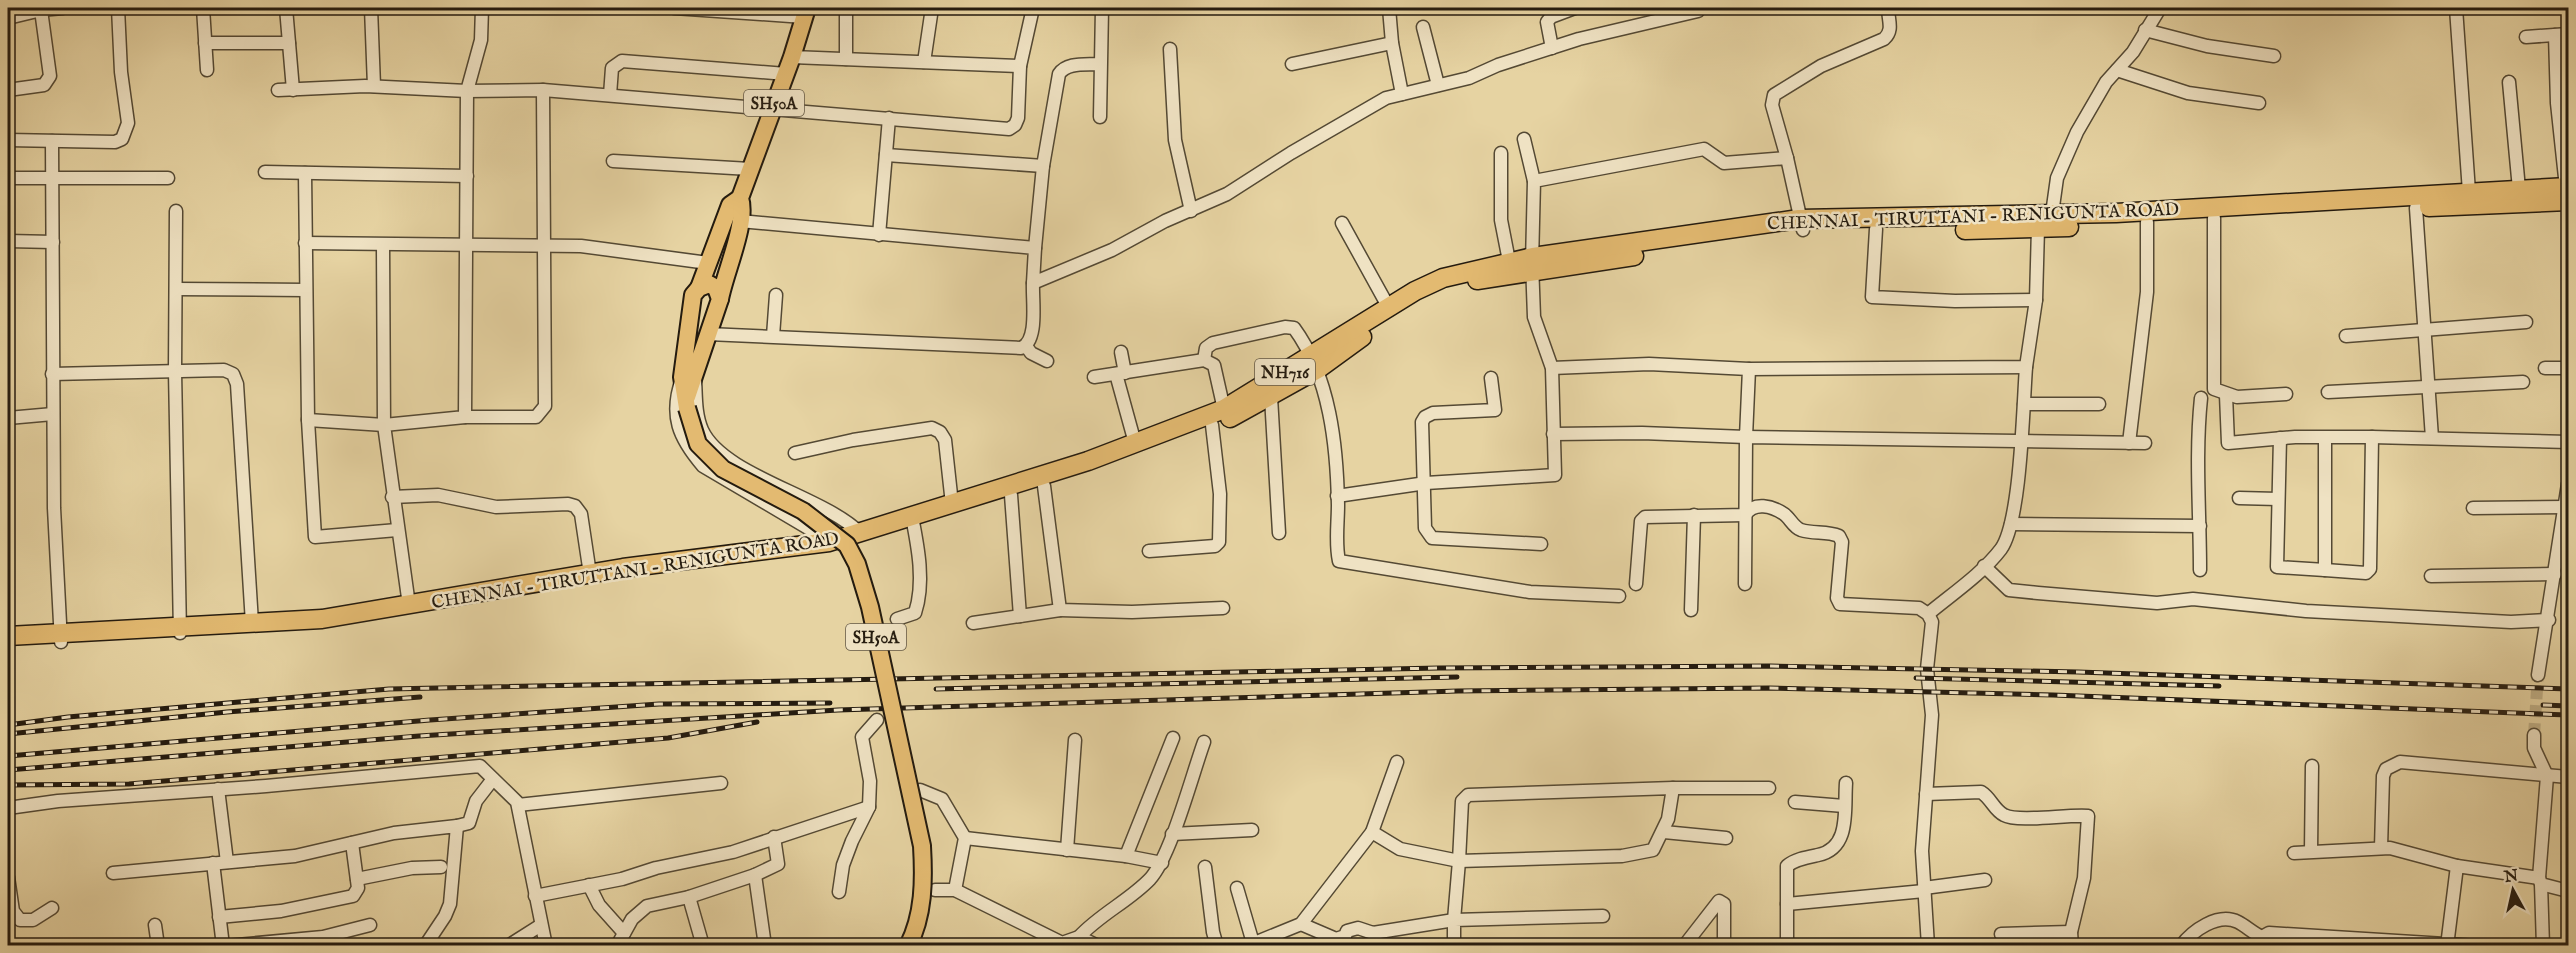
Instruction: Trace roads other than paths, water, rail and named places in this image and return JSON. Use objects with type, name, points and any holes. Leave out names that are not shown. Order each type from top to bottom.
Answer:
[{"type":"highway","name":"CHENNAI - TIRUTTANI - RENIGUNTA ROAD","points":[[8,644],[180,631],[344,623],[408,615],[594,580],[838,549],[952,504],[1088,461],[1135,443],[1221,418],[1387,319],[1444,289],[1532,264],[1801,224],[2046,224],[2469,192],[2519,189],[2568,191]]},
{"type":"highway","name":"CHENNAI - TIRUTTANI - RENIGUNTA ROAD","points":[[1801,224],[1876,229],[2147,222],[2416,208],[2568,191]]},
{"type":"highway","name":"CHENNAI - TIRUTTANI - RENIGUNTA ROAD","points":[[180,631],[252,623],[322,619],[590,574],[831,541],[1011,495],[1044,486],[1271,397],[1389,308],[1415,291],[1443,278],[1509,261],[1532,264]]},
{"type":"highway","name":"CHENNAI - TIRUTTANI - RENIGUNTA ROAD","points":[[8,636],[60,639]]},
{"type":"main road","name":"SH50A","points":[[699,288],[730,205],[740,198],[771,108],[786,74],[806,12]]},
{"type":"main road","points":[[689,377],[720,299],[744,210],[740,198]]},
{"type":"main road","points":[[689,377],[693,295],[699,288],[709,284],[716,288],[720,299]]},
{"type":"main road","name":"SH50A","points":[[689,377],[687,402],[698,444],[723,469],[803,511],[848,545],[857,564],[870,608],[922,846],[924,876],[921,907],[908,945]]},
{"type":"street","points":[[8,18],[41,9],[63,8]]},
{"type":"street","points":[[8,140],[114,142],[126,134],[128,123],[121,72],[118,8]]},
{"type":"street","points":[[203,8],[207,70]]},
{"type":"street","points":[[286,8],[293,90]]},
{"type":"street","points":[[371,8],[374,86]]},
{"type":"street","points":[[465,417],[467,91],[481,40],[482,8]]},
{"type":"street","points":[[674,8],[806,12]]},
{"type":"street","points":[[846,8],[846,59]]},
{"type":"street","points":[[924,62],[932,8]]},
{"type":"street","points":[[278,90],[374,86],[467,91],[543,90],[1009,129],[1015,125],[1018,118],[1020,66],[1033,8]]},
{"type":"street","points":[[1100,117],[1099,64],[1102,8]]},
{"type":"street","points":[[1389,8],[1392,43],[1402,94]]},
{"type":"street","points":[[1552,48],[1547,22],[1551,17],[1575,8]]},
{"type":"street","points":[[1801,224],[1787,158],[1772,105],[1774,94],[1821,66],[1884,39],[1889,34],[1890,27],[1888,8]]},
{"type":"street","points":[[1928,614],[2001,549],[2011,524],[2021,441],[2026,367],[2046,224],[2057,178],[2077,132],[2106,82],[2133,52],[2160,8]]},
{"type":"street","points":[[2456,8],[2469,192]]},
{"type":"street","points":[[8,90],[44,85],[49,81],[41,9]]},
{"type":"street","points":[[1033,283],[1080,265],[1165,221],[1227,194],[1386,98],[1469,78],[1498,65],[1552,48],[1698,11]]},
{"type":"street","points":[[1423,27],[1438,85]]},
{"type":"street","points":[[2145,30],[2207,46],[2274,56]]},
{"type":"street","points":[[2526,37],[2568,34]]},
{"type":"street","points":[[2555,35],[2557,103],[2568,191]]},
{"type":"street","points":[[205,43],[290,43]]},
{"type":"street","points":[[1292,64],[1392,43]]},
{"type":"street","points":[[1170,49],[1174,140],[1191,211]]},
{"type":"street","points":[[792,57],[1020,66]]},
{"type":"street","points":[[610,95],[612,68],[622,61],[786,74]]},
{"type":"street","points":[[708,334],[1021,348],[1026,346],[1031,337],[1035,248],[1043,166],[1059,74],[1063,68],[1071,65],[1099,64]]},
{"type":"street","points":[[2117,70],[2188,93],[2259,103]]},
{"type":"street","points":[[2509,82],[2519,189]]},
{"type":"street","points":[[308,420],[384,425],[465,417],[536,417],[545,406],[543,90]]},
{"type":"street","points":[[879,235],[889,118]]},
{"type":"street","points":[[1337,496],[1426,483],[1555,475],[1552,368],[1534,317],[1532,264],[1534,181],[1524,139]]},
{"type":"street","points":[[52,141],[54,508],[60,639]]},
{"type":"street","points":[[1534,181],[1704,149],[1724,163],[1787,158]]},
{"type":"street","points":[[1501,153],[1501,220],[1509,261]]},
{"type":"street","points":[[886,155],[1043,166]]},
{"type":"street","points":[[613,161],[750,169]]},
{"type":"street","points":[[265,172],[467,176]]},
{"type":"street","points":[[305,173],[308,420],[315,537],[397,530]]},
{"type":"street","points":[[8,178],[168,178]]},
{"type":"street","points":[[2416,208],[2432,438]]},
{"type":"street","points":[[176,211],[174,371],[180,631]]},
{"type":"street","points":[[2214,218],[2214,389],[2237,397],[2286,394]]},
{"type":"street","points":[[740,221],[1035,248]]},
{"type":"street","points":[[2129,443],[2147,292],[2147,222]]},
{"type":"street","points":[[1342,223],[1389,308]]},
{"type":"street","points":[[1876,229],[1872,297],[1955,301],[2036,300]]},
{"type":"street","points":[[8,241],[53,242]]},
{"type":"street","points":[[305,243],[544,245],[615,249],[708,263]]},
{"type":"street","points":[[383,245],[384,425],[392,497],[409,605]]},
{"type":"street","points":[[176,290],[305,290]]},
{"type":"street","points":[[773,336],[776,295]]},
{"type":"street","points":[[2346,336],[2425,328],[2526,322]]},
{"type":"street","points":[[1204,360],[1206,348],[1213,343],[1285,327],[1294,328],[1315,363],[1329,410],[1337,496],[1337,552],[1340,561],[1346,564],[1530,592],[1619,596]]},
{"type":"street","points":[[1026,346],[1031,354],[1047,361]]},
{"type":"street","points":[[1121,352],[1120,373],[1135,443]]},
{"type":"street","points":[[1094,377],[1204,360],[1214,365],[1221,418],[1219,542],[1215,546],[1149,551]]},
{"type":"street","points":[[1552,368],[1650,364],[1749,369],[2026,367]]},
{"type":"street","points":[[2546,368],[2568,368]]},
{"type":"street","points":[[1745,584],[1749,369]]},
{"type":"street","points":[[52,374],[224,370],[232,374],[237,384],[252,623]]},
{"type":"street","points":[[689,377],[701,428],[708,440],[731,460],[838,518],[860,533]]},
{"type":"street","points":[[689,377],[675,402],[678,428],[687,448],[703,466],[831,541]]},
{"type":"street","points":[[1491,378],[1495,410],[1433,413],[1425,417],[1422,422],[1426,483],[1425,528],[1432,538],[1541,544]]},
{"type":"street","points":[[2328,392],[2523,382]]},
{"type":"street","points":[[2226,395],[2228,443],[2280,438],[2372,437],[2568,442]]},
{"type":"street","points":[[1271,397],[1279,533]]},
{"type":"street","points":[[2200,398],[2197,502],[2200,526],[2200,570]]},
{"type":"street","points":[[2024,404],[2099,404]]},
{"type":"street","points":[[8,418],[54,414]]},
{"type":"street","points":[[795,453],[852,440],[932,428],[940,432],[945,440],[952,504]]},
{"type":"street","points":[[1553,434],[1642,433],[1746,437],[2145,443]]},
{"type":"street","points":[[2280,438],[2277,567],[2366,573],[2370,569],[2372,437]]},
{"type":"street","points":[[2325,439],[2325,570]]},
{"type":"street","points":[[2538,675],[2549,620],[2568,484]]},
{"type":"street","points":[[1044,486],[1060,610]]},
{"type":"street","points":[[392,497],[438,495],[496,507],[568,504],[575,506],[581,514],[590,574]]},
{"type":"street","points":[[1011,495],[1020,616]]},
{"type":"street","points":[[2239,498],[2278,499]]},
{"type":"street","points":[[1636,584],[1641,521],[1645,517],[1745,514],[1753,506],[1766,507],[1783,513],[1802,531],[1828,532],[1839,536],[1842,542],[1837,584],[1840,604],[1906,606],[1919,608],[1928,614],[1932,622],[1928,669],[1932,715],[1922,851],[1928,945]]},
{"type":"street","points":[[2473,508],[2565,507]]},
{"type":"street","points":[[1691,610],[1694,515]]},
{"type":"street","points":[[897,619],[915,613],[919,602],[920,588],[913,521]]},
{"type":"street","points":[[2011,524],[2200,526]]},
{"type":"street","points":[[1984,566],[2009,590],[2028,592],[2157,603],[2193,599],[2306,611],[2511,622],[2549,620]]},
{"type":"street","points":[[2431,576],[2555,574]]},
{"type":"street","points":[[973,622],[1060,610],[1132,612],[1223,608]]},
{"type":"street","points":[[839,892],[843,866],[852,841],[869,807],[870,782],[862,737],[878,720]]},
{"type":"street","points":[[2534,735],[2534,748],[2547,776],[2540,881],[2543,945]]},
{"type":"street","points":[[1126,856],[1173,738]]},
{"type":"street","points":[[1067,849],[1075,740]]},
{"type":"street","points":[[935,890],[955,890],[1062,942],[1079,937],[1089,926],[1132,896],[1162,863],[1203,742]]},
{"type":"street","points":[[1237,888],[1254,944],[1301,924],[1372,832],[1397,762]]},
{"type":"street","points":[[2381,848],[2383,777],[2392,764],[2400,762],[2568,777]]},
{"type":"street","points":[[8,808],[58,801],[480,766],[518,805],[546,945]]},
{"type":"street","points":[[2311,851],[2312,766]]},
{"type":"street","points":[[113,873],[295,856],[394,833],[457,826],[469,823],[476,801],[493,779]]},
{"type":"street","points":[[518,805],[721,783]]},
{"type":"street","points":[[1787,945],[1787,866],[1836,848],[1843,832],[1846,783]]},
{"type":"street","points":[[1372,832],[1400,849],[1434,858],[1459,861],[1622,856],[1653,850],[1664,832],[1673,788]]},
{"type":"street","points":[[1454,945],[1462,801],[1468,795],[1673,788],[1768,788]]},
{"type":"street","points":[[218,789],[227,862]]},
{"type":"street","points":[[920,790],[942,799],[965,838],[955,890]]},
{"type":"street","points":[[1926,795],[1982,792],[1988,796],[1998,811],[2012,818],[2088,816],[2083,888],[2071,932],[2072,945]]},
{"type":"street","points":[[1795,802],[1844,806]]},
{"type":"street","points":[[535,896],[733,852],[869,807]]},
{"type":"street","points":[[425,945],[445,916],[450,904],[457,826]]},
{"type":"street","points":[[1172,834],[1252,830]]},
{"type":"street","points":[[1664,832],[1726,838]]},
{"type":"street","points":[[617,945],[633,919],[647,906],[689,897],[754,875],[778,864],[774,837]]},
{"type":"street","points":[[965,838],[1126,856],[1162,863]]},
{"type":"street","points":[[219,917],[281,911],[346,899],[356,893],[357,879],[352,843]]},
{"type":"street","points":[[2294,852],[2381,848],[2432,857],[2457,866],[2540,881],[2568,891]]},
{"type":"street","points":[[213,863],[224,945],[323,936],[370,925]]},
{"type":"street","points":[[2447,944],[2457,866]]},
{"type":"street","points":[[357,879],[412,868],[441,867]]},
{"type":"street","points":[[1205,867],[1213,932],[1218,945]]},
{"type":"street","points":[[754,875],[765,945]]},
{"type":"street","points":[[8,878],[13,911],[20,920],[33,920],[52,908]]},
{"type":"street","points":[[1787,904],[1985,880]]},
{"type":"street","points":[[589,885],[599,905],[624,933]]},
{"type":"street","points":[[689,897],[703,945]]},
{"type":"street","points":[[1684,945],[1719,902],[1724,904],[1724,945]]},
{"type":"street","points":[[1301,924],[1336,939],[1344,936],[1347,931],[1358,928],[1373,933],[1454,920],[1603,916]]},
{"type":"street","points":[[2181,945],[2205,923],[2236,921],[2260,941],[2269,933],[2477,945]]},
{"type":"street","points":[[155,925],[158,945]]},
{"type":"street","points":[[508,945],[541,925]]},
{"type":"street","points":[[2001,934],[2071,932]]},
{"type":"street","points":[[1079,937],[1098,945]]},
{"type":"tunnel","points":[[2534,735],[2538,675]]},
{"type":"railway","points":[[8,725],[68,717],[389,689],[1439,668],[1770,666],[2078,672],[2568,689]]},
{"type":"railway","points":[[936,689],[1457,677]]},
{"type":"railway","points":[[1916,678],[2219,686]]},
{"type":"railway","points":[[8,770],[419,736],[838,710],[1458,691],[1769,688],[2053,695],[2568,715]]},
{"type":"railway","points":[[8,734],[227,712],[420,697]]},
{"type":"railway","points":[[8,756],[430,720],[659,704],[830,703]]},
{"type":"railway","points":[[2543,705],[2568,706]]},
{"type":"railway","points":[[8,785],[129,784],[668,738],[757,722]]}]
